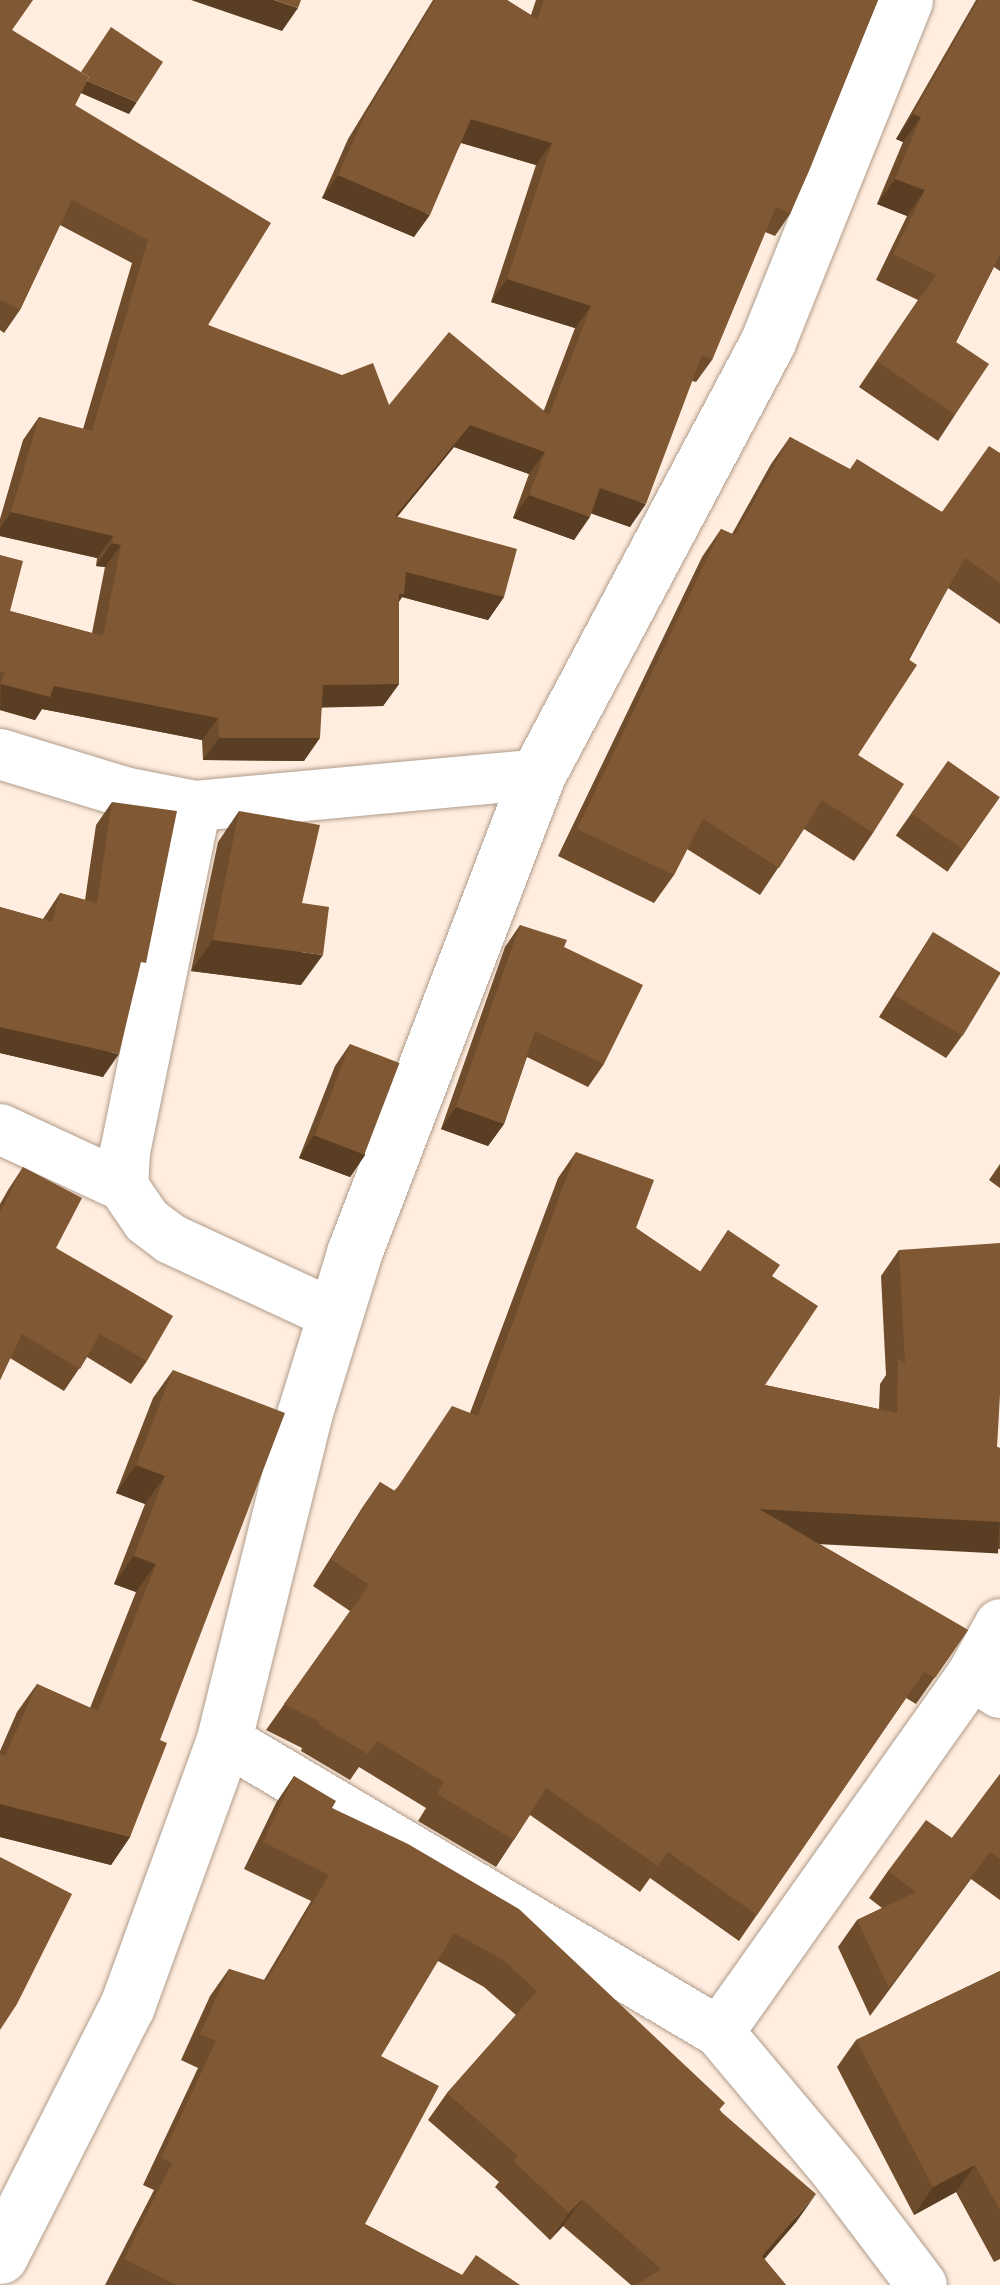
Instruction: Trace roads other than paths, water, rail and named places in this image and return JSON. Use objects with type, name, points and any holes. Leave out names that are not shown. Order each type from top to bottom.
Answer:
[{"type":"street","points":[[0,2256],[127,2006],[224,1738],[299,1434],[354,1254],[538,774],[768,341],[906,0]]},
{"type":"street","points":[[0,754],[124,792],[196,806],[538,774]]},
{"type":"street","points":[[123,1186],[125,1151],[196,806]]},
{"type":"street","points":[[0,1130],[123,1186],[147,1220],[171,1238],[335,1315]]},
{"type":"street","points":[[718,2032],[986,1684],[1000,1624]]},
{"type":"street","points":[[224,1738],[718,2032],[838,2174],[922,2285]]}]
